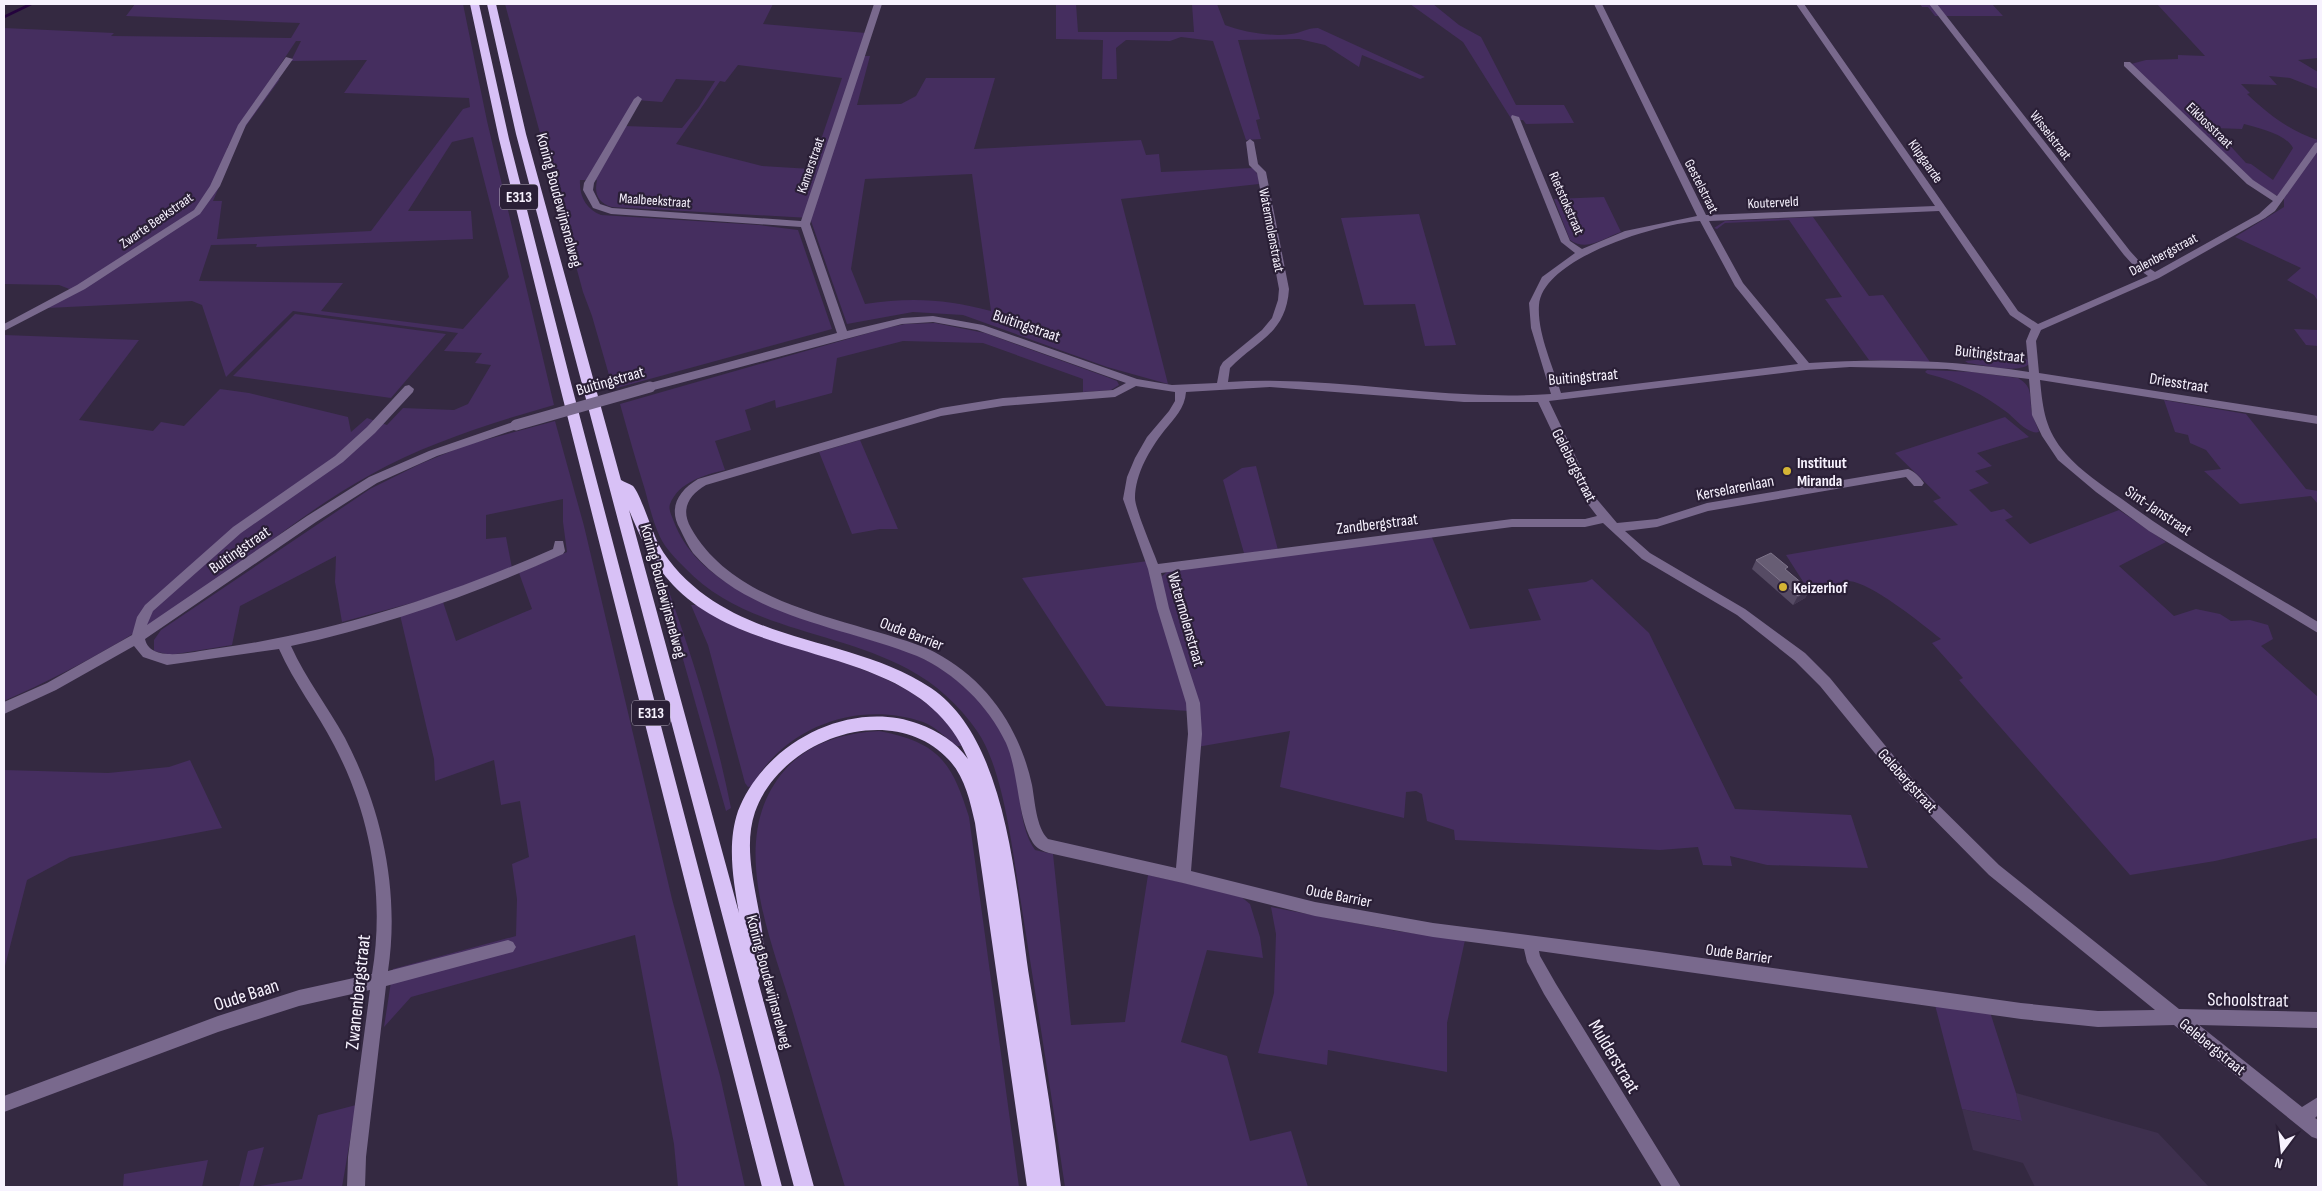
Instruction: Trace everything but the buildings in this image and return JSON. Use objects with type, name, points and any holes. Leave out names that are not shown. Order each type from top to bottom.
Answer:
[{"type":"highway","name":"E313","points":[[474,4],[504,138],[565,383],[772,1187]]},
{"type":"highway","name":"Koning Boudewijnsnelweg","points":[[491,4],[521,134],[804,1187]]},
{"type":"highway","points":[[614,482],[628,490],[646,536],[660,560],[680,582],[702,601],[748,625],[886,672],[904,680],[932,698],[956,721],[976,754],[991,805],[1008,898],[1051,1187]]},
{"type":"highway","points":[[750,988],[753,939],[740,866],[740,843],[746,815],[761,783],[781,760],[806,741],[837,729],[856,725],[880,724],[907,727],[922,732],[945,746],[954,754],[967,774],[980,805],[984,823],[1037,1187]]},
{"type":"street","name":"Kamerstraat","points":[[805,224],[878,4]]},
{"type":"street","name":"Gestelstraat","points":[[1598,4],[1703,218],[1739,284],[1806,367]]},
{"type":"street","name":"Klipgaarde","points":[[1800,4],[2014,313],[2036,328]]},
{"type":"street","name":"Wisselstraat","points":[[1933,4],[2127,253],[2137,264],[2155,276]]},
{"type":"street","name":"Zwarte Beekstraat","points":[[4,328],[81,287],[197,212],[215,186],[242,125],[289,60]]},
{"type":"street","name":"Eikbosstraat","points":[[2127,64],[2250,182],[2277,200]]},
{"type":"street","name":"Maalbeekstraat","points":[[638,99],[589,184],[588,190],[596,206],[611,211],[805,224]]},
{"type":"street","name":"Rietstokstraat","points":[[1516,117],[1566,242],[1581,253],[1546,279],[1534,303],[1536,328],[1557,396]]},
{"type":"street","name":"Watermolenstraat","points":[[1222,386],[1225,367],[1270,330],[1277,322],[1284,301],[1284,289],[1261,172],[1254,165],[1250,142]]},
{"type":"street","name":"Dalenbergstraat","points":[[2036,328],[2155,276],[2262,216],[2272,208],[2318,145]]},
{"type":"street","name":"Kouterveld","points":[[1581,253],[1628,233],[1689,218],[1942,208]]},
{"type":"street","points":[[805,224],[843,334]]},
{"type":"street","name":"Buitingstraat","points":[[4,708],[137,640],[356,490],[427,456],[516,425],[843,334],[902,321],[933,319],[979,327],[1135,382],[1155,387],[1181,389],[1270,383],[1464,398],[1542,398],[1592,394],[1806,367],[1850,364],[1947,366],[2035,376]]},
{"type":"street","points":[[2035,376],[2030,340],[2036,328]]},
{"type":"street","name":"Driesstraat","points":[[2035,376],[2318,420]]},
{"type":"street","name":"Sint-Janstraat","points":[[2035,376],[2038,414],[2048,436],[2062,456],[2100,489],[2154,528],[2318,628]]},
{"type":"street","name":"Oude Barrier","points":[[1135,382],[1115,393],[1003,402],[941,412],[702,482],[684,496],[678,507],[685,532],[702,556],[722,574],[776,602],[926,654],[954,670],[977,690],[998,716],[1012,742],[1022,768],[1036,834],[1044,845],[1324,910],[1433,930],[2021,1011],[2098,1019],[2177,1016]]},
{"type":"street","points":[[409,389],[371,430],[339,459],[237,530],[148,608],[140,621],[137,640],[142,651],[154,658],[167,660],[284,642],[334,631],[464,591],[559,551],[559,544]]},
{"type":"street","name":"Watermolenstraat","points":[[1181,389],[1180,401],[1174,413],[1151,440],[1141,458],[1129,495],[1131,508],[1154,569],[1163,608],[1193,702],[1195,734],[1183,876]]},
{"type":"street","name":"Gelebergstraat","points":[[1542,398],[1590,499],[1610,523],[1646,556],[1742,612],[1800,657],[1825,682],[1910,786],[1994,870],[2318,1131]]},
{"type":"street","name":"Kerselarenlaan","points":[[1610,523],[1658,523],[1707,507],[1908,473],[1918,483]]},
{"type":"street","name":"Zandbergstraat","points":[[1154,569],[1512,523],[1610,523]]},
{"type":"street","name":"Zwanenbergstraat","points":[[284,642],[289,658],[340,742],[365,800],[382,871],[385,953],[379,979],[356,1187]]},
{"type":"street","name":"Mulderstraat","points":[[1531,942],[1532,957],[1550,989],[1672,1187]]},
{"type":"street","name":"Oude Baan","points":[[4,1104],[218,1024],[298,998],[508,947]]},
{"type":"street","name":"Schoolstraat","points":[[2177,1016],[2318,1020]]},
{"type":"street","points":[[2302,1118],[2318,1105]]},
{"type":"shaded area","points":[[135,4],[463,4],[487,121],[554,405],[483,427],[437,444],[370,475],[316,509],[229,571],[148,625],[92,658],[4,701],[4,335],[139,340],[79,420],[153,431],[161,422],[184,426],[220,389],[249,393],[348,417],[351,432],[367,418],[387,425],[403,408],[454,410],[468,404],[491,365],[475,363],[482,353],[444,351],[458,333],[293,311],[226,377],[202,305],[192,301],[47,308],[72,290],[59,285],[4,284],[4,28],[114,33],[111,36],[291,38],[300,23],[126,16]],"holes":[[[296,41],[301,41],[291,61],[367,60],[344,93],[469,98],[470,107],[463,109],[371,231],[217,239],[222,201],[213,201],[236,147],[227,148],[237,130],[243,130],[280,79],[270,80]],[[473,137],[509,277],[463,329],[321,311],[343,283],[199,281],[211,245],[257,244],[256,247],[473,239],[471,211],[408,211],[452,142]]]},
{"type":"shaded area","points":[[505,4],[773,4],[763,24],[866,33],[859,56],[870,56],[857,105],[901,104],[916,96],[926,78],[995,78],[974,149],[1141,140],[1146,155],[1159,154],[1161,172],[1253,168],[1258,175],[1259,184],[1121,199],[1168,384],[1107,367],[963,315],[913,312],[847,324],[810,218],[612,207],[603,203],[598,197],[596,190],[597,180],[580,180],[580,186],[584,201],[591,209],[601,215],[759,225],[798,230],[832,329],[613,389],[592,316],[583,292]],"holes":[[[738,65],[842,78],[811,169],[762,166],[676,144],[720,81],[725,82]],[[676,79],[715,81],[699,107],[682,128],[625,126],[636,100],[662,102]],[[972,174],[991,311],[928,300],[898,300],[865,304],[851,269],[865,179]]]},
{"type":"shaded area","points":[[1056,4],[1076,4],[1078,32],[1194,32],[1192,4],[1217,4],[1225,25],[1249,32],[1275,35],[1318,28],[1425,77],[1420,79],[1362,55],[1359,67],[1325,45],[1299,39],[1238,40],[1260,119],[1256,120],[1261,139],[1246,140],[1213,41],[1181,37],[1170,41],[1126,40],[1116,48],[1117,79],[1102,79],[1103,40],[1056,39]]},
{"type":"shaded area","points":[[1410,4],[1433,4],[1459,25],[1481,37],[1516,105],[1564,105],[1574,123],[1526,124],[1523,120],[1512,120],[1463,42]]},
{"type":"shaded area","points":[[1920,4],[1992,4],[2003,16],[1935,16],[1928,7],[1922,7]]},
{"type":"shaded area","points":[[2157,4],[2318,4],[2318,58],[2298,60],[2318,72],[2318,89],[2290,78],[2269,76],[2277,85],[2241,84],[2250,93],[2247,94],[2263,109],[2289,127],[2318,140],[2318,301],[2314,295],[2287,280],[2301,268],[2235,237],[2284,207],[2284,199],[2259,187],[2131,64],[2146,60],[2178,59],[2178,55],[2205,56]],"holes":[[[2244,124],[2278,135],[2293,148],[2273,180],[2251,164],[2246,163],[2214,128],[2242,129]]]},
{"type":"shaded area","points":[[1604,197],[1621,232],[1596,243],[1583,245],[1570,240],[1554,199]]},
{"type":"shaded area","points":[[1419,214],[1456,345],[1425,346],[1415,304],[1364,305],[1341,218]]},
{"type":"shaded area","points":[[1813,217],[1869,296],[1883,295],[1930,362],[1869,360],[1825,299],[1842,297],[1789,220],[1725,223],[1717,229],[1714,228],[1725,221]]},
{"type":"shaded area","points":[[295,314],[446,334],[391,398],[233,376]]},
{"type":"shaded area","points":[[935,323],[985,333],[1107,377],[1117,381],[1119,385],[1111,390],[1083,392],[1083,379],[983,343],[903,341],[837,358],[832,393],[776,408],[775,400],[745,410],[751,430],[715,441],[725,470],[701,477],[679,490],[670,504],[670,513],[684,542],[698,560],[715,575],[734,587],[823,623],[904,650],[926,660],[954,678],[978,700],[998,726],[1012,754],[1021,811],[1028,838],[1035,850],[1053,854],[1071,1025],[1125,1022],[1148,875],[1239,895],[1250,904],[1260,937],[1263,958],[1207,950],[1181,1042],[1227,1056],[1250,1141],[1291,1131],[1308,1187],[1065,1187],[1006,814],[994,767],[977,731],[963,712],[928,681],[880,656],[762,617],[734,604],[709,589],[685,568],[662,541],[651,514],[620,404],[886,328],[905,324]]},
{"type":"shaded area","points":[[2294,329],[2318,330],[2318,346],[2306,345]]},
{"type":"shaded area","points":[[2015,356],[2029,360],[2029,364],[2024,367],[2009,369],[1965,361]]},
{"type":"shaded area","points":[[1927,370],[1973,372],[2018,378],[2029,389],[2032,413],[2039,432],[2027,429],[1990,400],[1960,385],[1928,374],[1925,372]]},
{"type":"shaded area","points":[[2164,400],[2246,414],[2306,489],[2318,491],[2318,504],[2311,496],[2240,504],[2204,471],[2221,469],[2206,450],[2190,443],[2188,435],[2175,432]]},
{"type":"shaded area","points":[[2005,417],[2029,437],[1977,453],[1992,466],[1975,471],[1989,483],[1969,490],[1991,512],[2004,509],[2013,517],[2005,520],[2030,544],[2119,510],[2166,542],[2119,566],[2174,616],[2196,609],[2220,614],[2231,621],[2250,620],[2268,625],[2273,639],[2261,646],[2318,697],[2318,840],[2316,838],[2215,861],[2130,875],[1959,680],[1963,678],[1932,643],[1941,639],[1883,596],[1859,583],[1842,582],[1833,586],[1826,593],[1811,594],[1786,555],[1958,525],[1933,501],[1941,498],[1895,453]]},
{"type":"shaded area","points":[[555,421],[584,526],[672,899],[720,1076],[745,1187],[678,1187],[674,1144],[635,935],[411,997],[384,1027],[393,969],[516,936],[517,899],[512,864],[529,857],[520,801],[501,805],[494,760],[435,781],[434,759],[400,615],[443,602],[456,641],[532,609],[519,573],[567,552],[563,522],[563,499],[486,515],[486,539],[506,537],[512,568],[430,598],[342,622],[335,582],[336,556],[240,606],[232,645],[170,655],[154,651],[154,640],[161,630],[370,489],[420,464],[466,445]]},
{"type":"shaded area","points":[[860,440],[898,529],[880,529],[852,534],[819,452]]},
{"type":"shaded area","points":[[1256,466],[1278,550],[1244,553],[1223,480],[1242,468]]},
{"type":"shaded area","points":[[1431,535],[1470,629],[1541,620],[1528,589],[1586,582],[1592,579],[1649,633],[1735,809],[1851,815],[1868,868],[1767,865],[1730,856],[1732,866],[1703,865],[1698,847],[1660,850],[1455,840],[1454,830],[1427,821],[1422,794],[1416,791],[1406,792],[1404,818],[1280,787],[1290,731],[1197,747],[1160,578],[1168,571]]},
{"type":"shaded area","points":[[1148,561],[1192,711],[1106,706],[1022,578]]},
{"type":"shaded area","points":[[663,575],[683,633],[710,719],[731,808],[726,811],[660,578]]},
{"type":"shaded area","points":[[691,605],[696,605],[729,624],[750,633],[838,661],[897,685],[924,701],[946,721],[962,746],[957,746],[923,722],[899,716],[874,714],[849,717],[826,723],[804,734],[784,748],[766,765],[752,786],[748,787],[745,783],[708,645]]},
{"type":"shaded area","points":[[879,731],[916,741],[940,758],[956,782],[969,817],[1019,1187],[845,1187],[838,1165],[765,921],[758,889],[756,858],[758,827],[767,798],[784,771],[793,761],[827,741],[852,734]]},
{"type":"shaded area","points":[[190,760],[222,828],[70,857],[27,880],[4,970],[4,770],[108,773],[169,767]]},
{"type":"shaded area","points":[[1271,907],[1397,931],[1465,940],[1447,1023],[1447,1072],[1328,1050],[1327,1065],[1258,1053],[1274,993],[1276,934]]},
{"type":"shaded area","points":[[1935,1005],[1990,1012],[2016,1093],[2022,1121],[1962,1109]]},
{"type":"shaded area","points":[[2016,1093],[2158,1133],[2209,1187],[2035,1187],[2023,1163],[1973,1150],[1962,1109],[2021,1121]]},
{"type":"shaded area","points":[[356,1105],[342,1187],[254,1187],[302,1179],[318,1115]]},
{"type":"shaded area","points":[[264,1147],[253,1187],[239,1187],[248,1151]]},
{"type":"shaded area","points":[[208,1160],[202,1187],[123,1187],[124,1174]]},
{"type":"waterway","points":[[4,17],[31,4]]},
{"type":"place","name":"Instituut Miranda","points":[[1787,471]]},
{"type":"place","name":"Keizerhof","points":[[1783,587]]}]
